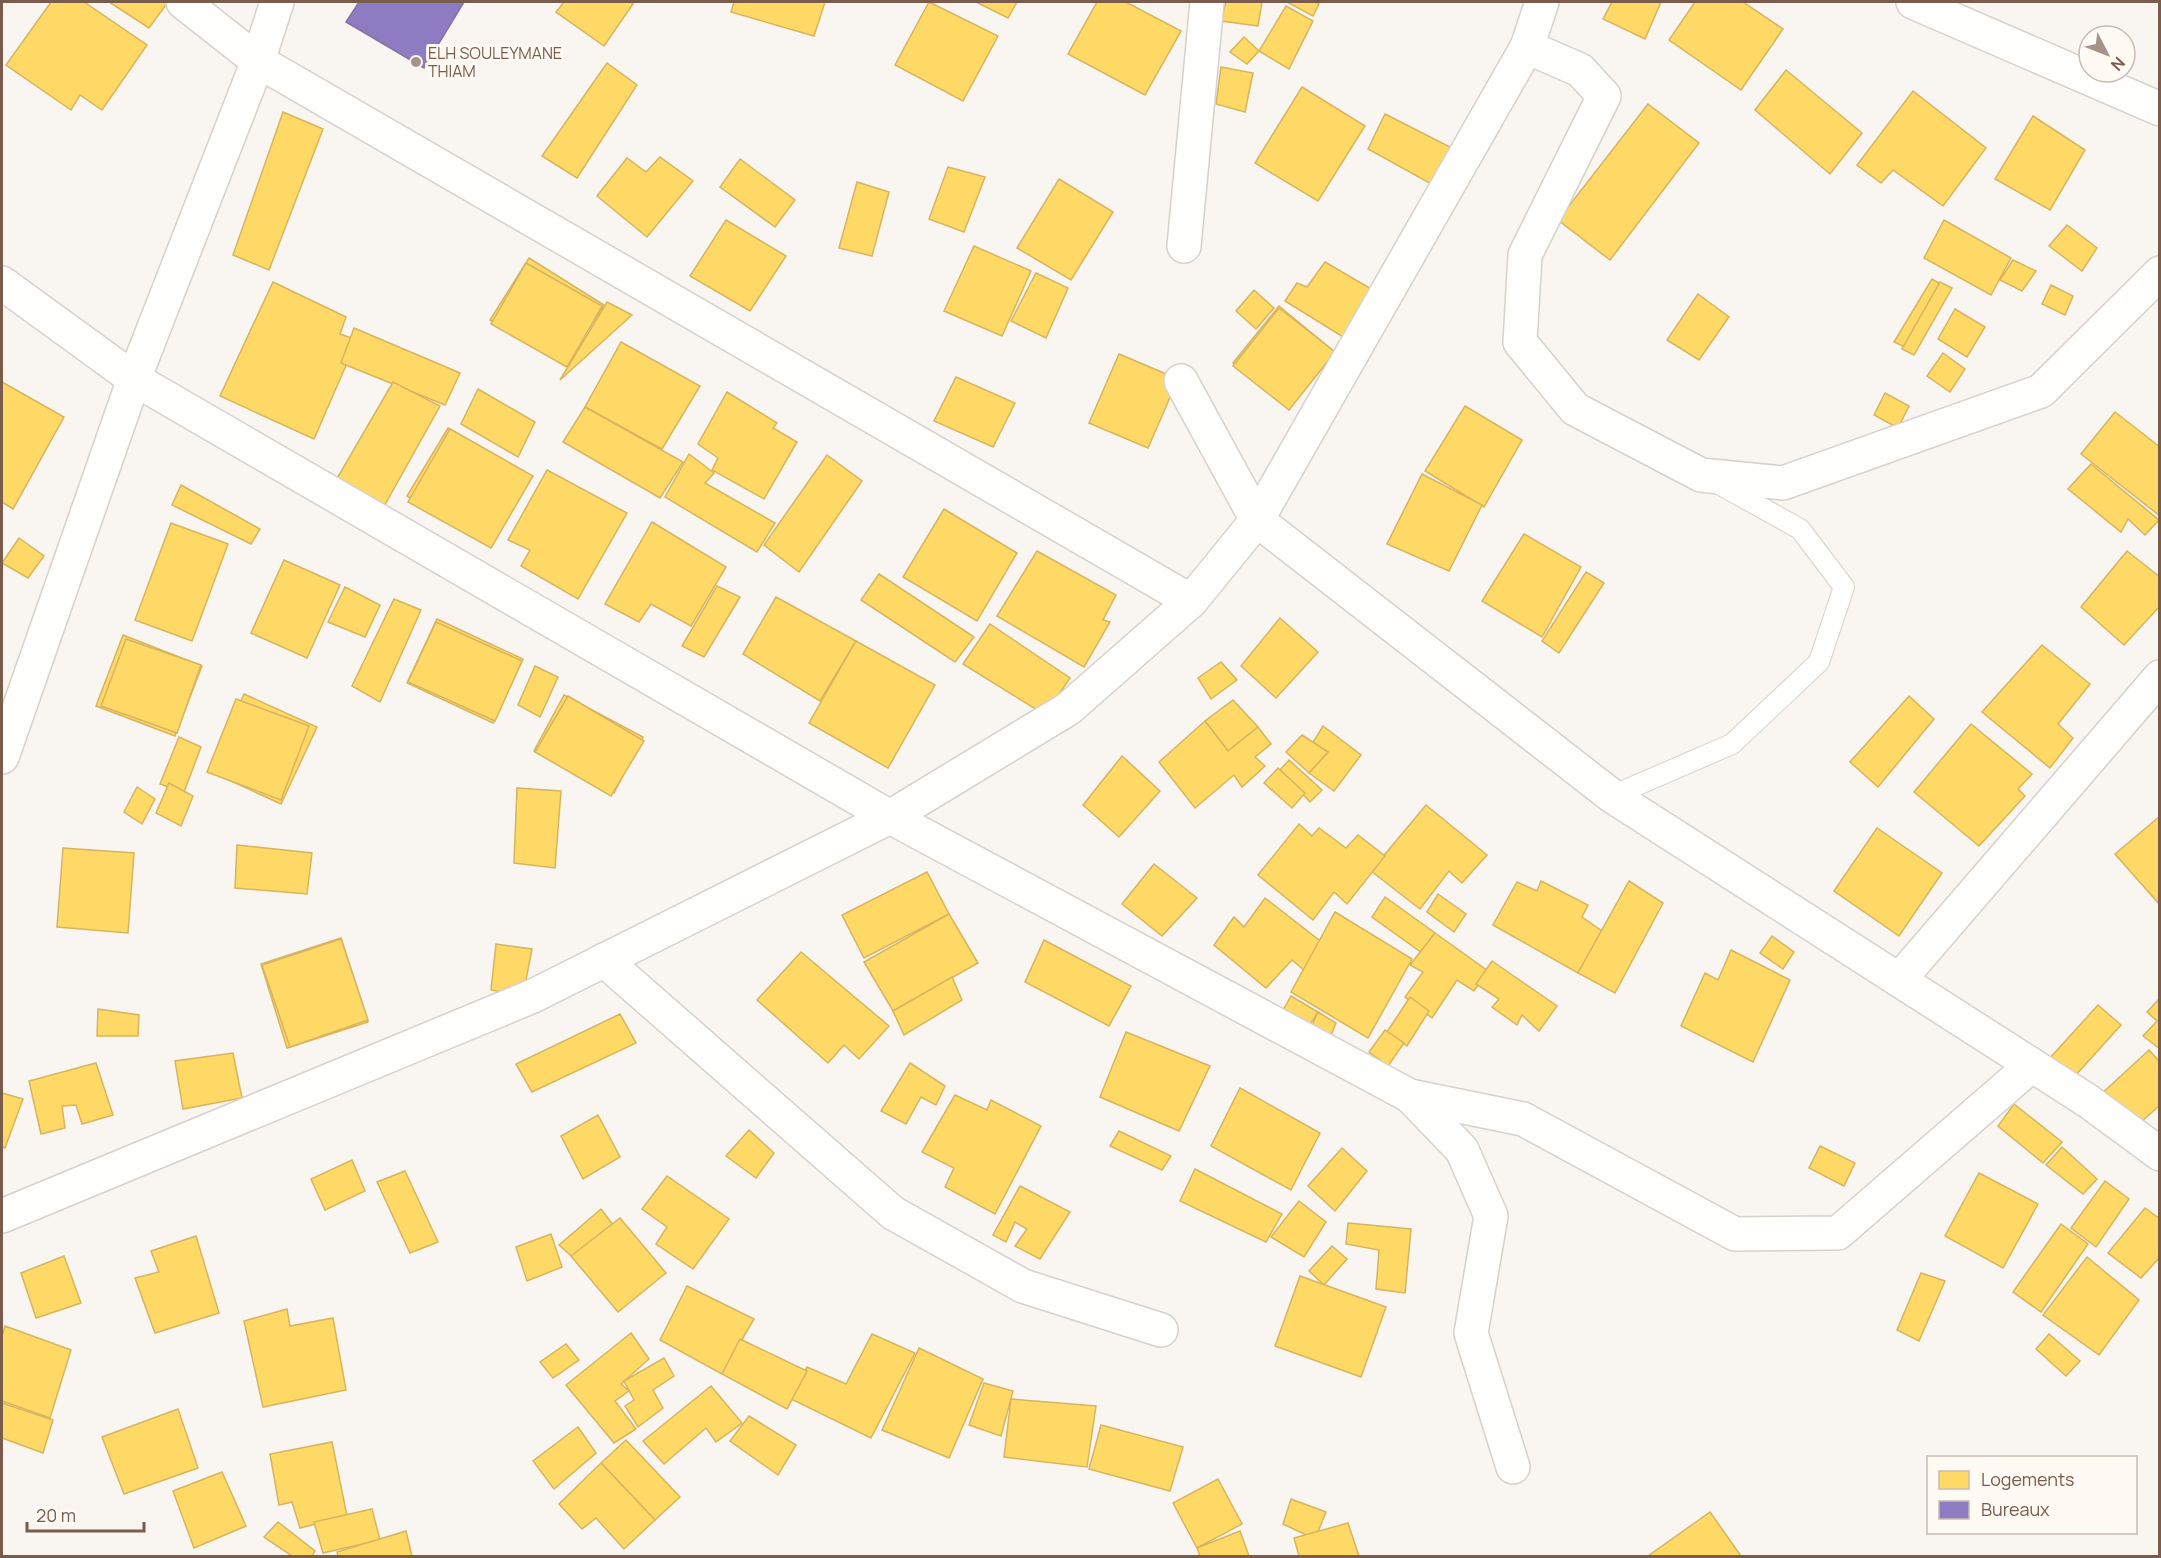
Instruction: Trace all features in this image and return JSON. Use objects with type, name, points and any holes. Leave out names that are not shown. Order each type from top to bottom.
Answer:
[{"type":"street","points":[[183,2],[258,61],[1191,601]]},
{"type":"street","points":[[3,747],[134,379],[258,61],[277,2]]},
{"type":"street","points":[[1184,246],[1207,2]]},
{"type":"street","points":[[2,1216],[533,996],[890,817],[1068,709],[1191,601],[1257,520],[1527,47],[1542,2]]},
{"type":"street","points":[[1913,2],[2160,109]]},
{"type":"street","points":[[1527,47],[1580,70],[1604,96],[1525,255],[1520,342],[1575,409],[1701,475],[1783,483],[2041,391],[2160,273]]},
{"type":"street","points":[[2,283],[134,379],[890,817],[1410,1096],[1523,1119],[1734,1234],[1838,1233],[2032,1065]]},
{"type":"street","points":[[1181,381],[1257,520],[1612,796],[2088,1101],[2160,1154]]},
{"type":"street","points":[[1899,980],[2160,677]]},
{"type":"street","points":[[604,960],[893,1213],[1023,1286],[1161,1330]]},
{"type":"street","points":[[1410,1096],[1462,1149],[1491,1216],[1471,1333],[1513,1467]]},
{"type":"lane","points":[[1612,796],[1732,744],[1819,662],[1844,588],[1800,529],[1701,475]]},
{"type":"building: Logements","points":[[51,2],[84,2],[147,45],[102,110],[80,95],[71,110],[6,65]]},
{"type":"building: Logements","points":[[109,2],[168,2],[149,28]]},
{"type":"building: Logements","points":[[564,2],[630,2],[633,4],[604,46],[556,12]]},
{"type":"building: Logements","points":[[734,2],[825,2],[814,36],[731,12]]},
{"type":"building: Logements","points":[[929,2],[998,36],[963,101],[895,65]]},
{"type":"building: Logements","points":[[976,2],[1017,2],[1008,18]]},
{"type":"building: Logements","points":[[1097,2],[1126,2],[1181,31],[1145,95],[1068,54]]},
{"type":"building: Logements","points":[[1226,2],[1262,2],[1258,26],[1221,21]]},
{"type":"building: Logements","points":[[1287,2],[1315,2],[1319,4],[1313,16]]},
{"type":"building: Logements","points":[[1612,2],[1661,2],[1645,39],[1603,19]]},
{"type":"building: Logements","points":[[1695,2],[1743,2],[1783,29],[1741,90],[1669,40]]},
{"type":"building: Logements","points":[[1286,6],[1313,21],[1289,69],[1259,51]]},
{"type":"building: Logements","points":[[1244,37],[1259,51],[1247,64],[1230,52]]},
{"type":"building: Logements","points":[[607,63],[637,85],[577,178],[542,156]]},
{"type":"building: Logements","points":[[1221,67],[1253,73],[1245,112],[1216,104]]},
{"type":"building: Logements","points":[[1786,70],[1862,133],[1830,174],[1755,110]]},
{"type":"building: Logements","points":[[1302,87],[1365,126],[1318,201],[1255,163]]},
{"type":"building: Logements","points":[[1913,91],[1986,148],[1943,206],[1893,170],[1881,183],[1857,165]]},
{"type":"building: Logements","points":[[1648,104],[1699,143],[1610,260],[1558,220]]},
{"type":"building: Logements","points":[[283,112],[323,129],[269,270],[233,255]]},
{"type":"building: Logements","points":[[1385,114],[1454,149],[1435,186],[1368,149]]},
{"type":"building: Logements","points":[[2033,116],[2085,150],[2050,210],[1995,179]]},
{"type":"building: Logements","points":[[660,157],[693,181],[647,237],[597,196],[627,158],[646,172]]},
{"type":"building: Logements","points":[[740,159],[795,200],[775,227],[720,187]]},
{"type":"building: Logements","points":[[948,167],[985,177],[964,232],[929,219]]},
{"type":"building: Logements","points":[[1059,179],[1113,212],[1071,280],[1017,248]]},
{"type":"building: Logements","points":[[857,182],[889,192],[872,256],[839,248]]},
{"type":"building: Logements","points":[[726,220],[786,256],[750,311],[690,276]]},
{"type":"building: Logements","points":[[1944,220],[2011,258],[1991,295],[1924,258]]},
{"type":"building: Logements","points":[[2067,225],[2097,248],[2082,271],[2049,246]]},
{"type":"building: Logements","points":[[974,246],[1031,271],[1002,336],[944,311]]},
{"type":"building: Logements","points":[[529,258],[604,305],[565,366],[490,320]]},
{"type":"building: Logements","points":[[2013,260],[2036,271],[2022,291],[2000,280]]},
{"type":"building: Logements","points":[[1325,262],[1385,297],[1356,345],[1285,301],[1297,283],[1307,287]]},
{"type":"building: Logements","points":[[526,263],[602,306],[567,367],[491,324]]},
{"type":"building: Logements","points":[[1036,273],[1068,288],[1046,338],[1011,321]]},
{"type":"building: Logements","points":[[1932,279],[1944,286],[1907,348],[1894,342]]},
{"type":"building: Logements","points":[[273,282],[346,317],[340,334],[357,340],[314,439],[220,396]]},
{"type":"building: Logements","points":[[1940,282],[1952,288],[1914,355],[1902,349]]},
{"type":"building: Logements","points":[[2051,285],[2073,296],[2065,315],[2042,304]]},
{"type":"building: Logements","points":[[1254,290],[1274,308],[1256,329],[1236,311]]},
{"type":"building: Logements","points":[[1698,294],[1729,317],[1699,360],[1667,340]]},
{"type":"building: Logements","points":[[607,302],[632,315],[560,380]]},
{"type":"building: Logements","points":[[1279,306],[1335,352],[1289,409],[1233,363]]},
{"type":"building: Logements","points":[[1279,308],[1335,352],[1289,410],[1233,366]]},
{"type":"building: Logements","points":[[1955,309],[1985,327],[1967,357],[1938,339]]},
{"type":"building: Logements","points":[[354,328],[460,373],[445,405],[341,363]]},
{"type":"building: Logements","points":[[621,342],[700,386],[662,449],[585,407]]},
{"type":"building: Logements","points":[[1943,353],[1965,369],[1950,392],[1927,376]]},
{"type":"building: Logements","points":[[1119,354],[1178,379],[1148,448],[1089,423]]},
{"type":"building: Logements","points":[[956,377],[1015,403],[993,447],[934,421]]},
{"type":"building: Logements","points":[[2,382],[64,417],[13,509],[2,502]]},
{"type":"building: Logements","points":[[393,382],[440,406],[382,510],[335,482]]},
{"type":"building: Logements","points":[[478,389],[535,422],[518,457],[461,424]]},
{"type":"building: Logements","points":[[727,392],[777,423],[773,428],[797,442],[764,499],[712,470],[718,458],[698,444]]},
{"type":"building: Logements","points":[[1885,393],[1909,406],[1898,428],[1874,415]]},
{"type":"building: Logements","points":[[1465,406],[1522,440],[1484,507],[1425,471]]},
{"type":"building: Logements","points":[[585,407],[683,462],[660,498],[563,442]]},
{"type":"building: Logements","points":[[2115,412],[2160,447],[2160,516],[2081,454]]},
{"type":"building: Logements","points":[[448,428],[531,478],[490,546],[407,496]]},
{"type":"building: Logements","points":[[450,429],[533,476],[491,548],[408,502]]},
{"type":"building: Logements","points":[[689,454],[714,473],[705,483],[775,523],[757,552],[665,497]]},
{"type":"building: Logements","points":[[827,455],[862,481],[799,572],[764,545]]},
{"type":"building: Logements","points":[[2091,464],[2159,520],[2145,535],[2128,519],[2121,532],[2068,489]]},
{"type":"building: Logements","points":[[547,470],[627,513],[578,599],[521,566],[530,550],[508,540]]},
{"type":"building: Logements","points":[[1422,474],[1482,505],[1449,571],[1387,544]]},
{"type":"building: Logements","points":[[181,485],[260,529],[251,544],[172,505]]},
{"type":"building: Logements","points":[[944,509],[1017,553],[977,621],[903,577]]},
{"type":"building: Logements","points":[[652,522],[726,567],[691,626],[651,604],[639,622],[605,604]]},
{"type":"building: Logements","points":[[171,523],[228,544],[192,641],[135,620]]},
{"type":"building: Logements","points":[[1524,534],[1581,567],[1542,637],[1482,601]]},
{"type":"building: Logements","points":[[19,538],[44,556],[28,578],[2,563]]},
{"type":"building: Logements","points":[[1037,551],[1116,595],[1103,620],[1110,622],[1084,667],[997,616]]},
{"type":"building: Logements","points":[[2127,551],[2160,577],[2160,606],[2124,645],[2081,607]]},
{"type":"building: Logements","points":[[284,560],[340,585],[307,658],[251,633]]},
{"type":"building: Logements","points":[[1586,572],[1604,583],[1559,653],[1542,641]]},
{"type":"building: Logements","points":[[879,574],[974,637],[955,662],[861,600]]},
{"type":"building: Logements","points":[[717,586],[740,597],[704,657],[682,646]]},
{"type":"building: Logements","points":[[345,587],[380,605],[365,637],[328,622]]},
{"type":"building: Logements","points":[[776,597],[856,641],[820,701],[743,654]]},
{"type":"building: Logements","points":[[394,599],[421,610],[380,702],[352,686]]},
{"type":"building: Logements","points":[[1280,618],[1318,652],[1276,698],[1241,666]]},
{"type":"building: Logements","points":[[437,619],[523,659],[493,723],[407,683]]},
{"type":"building: Logements","points":[[436,622],[522,661],[495,721],[408,682]]},
{"type":"building: Logements","points":[[990,624],[1070,678],[1045,715],[963,664]]},
{"type":"building: Logements","points":[[123,635],[202,666],[175,736],[96,706]]},
{"type":"building: Logements","points":[[126,639],[201,665],[177,733],[101,706]]},
{"type":"building: Logements","points":[[856,641],[935,685],[888,768],[809,723]]},
{"type":"building: Logements","points":[[2042,645],[2090,684],[2058,724],[2073,738],[2050,768],[1982,712]]},
{"type":"building: Logements","points":[[1221,662],[1237,680],[1211,699],[1198,678]]},
{"type":"building: Logements","points":[[535,666],[558,677],[540,717],[518,705]]},
{"type":"building: Logements","points":[[244,694],[317,727],[281,804],[209,771]]},
{"type":"building: Logements","points":[[564,695],[643,737],[614,793],[534,751]]},
{"type":"building: Logements","points":[[568,696],[644,741],[611,796],[535,752]]},
{"type":"building: Logements","points":[[1909,696],[1934,719],[1878,787],[1850,762]]},
{"type":"building: Logements","points":[[236,699],[309,726],[281,800],[207,772]]},
{"type":"building: Logements","points":[[1233,700],[1258,727],[1228,751],[1205,721]]},
{"type":"building: Logements","points":[[1205,721],[1228,751],[1258,727],[1271,744],[1255,757],[1265,766],[1242,787],[1234,775],[1195,808],[1159,762]]},
{"type":"building: Logements","points":[[1971,724],[2032,774],[2018,789],[2025,796],[1979,846],[1914,792]]},
{"type":"building: Logements","points":[[1323,726],[1361,755],[1334,791],[1309,773],[1328,752],[1312,744]]},
{"type":"building: Logements","points":[[1302,735],[1328,752],[1309,773],[1286,752]]},
{"type":"building: Logements","points":[[179,737],[201,747],[184,792],[160,784]]},
{"type":"building: Logements","points":[[1122,756],[1160,791],[1119,837],[1083,805]]},
{"type":"building: Logements","points":[[1289,760],[1322,790],[1310,802],[1280,770]]},
{"type":"building: Logements","points":[[1278,768],[1305,793],[1292,808],[1264,783]]},
{"type":"building: Logements","points":[[169,783],[193,796],[181,826],[156,813]]},
{"type":"building: Logements","points":[[137,787],[155,799],[142,824],[124,812]]},
{"type":"building: Logements","points":[[517,788],[561,791],[555,868],[514,863]]},
{"type":"building: Logements","points":[[1426,805],[1487,855],[1462,883],[1449,871],[1420,909],[1371,871]]},
{"type":"building: Logements","points":[[2160,816],[2160,905],[2115,854]]},
{"type":"building: Logements","points":[[1299,824],[1312,836],[1319,828],[1346,848],[1358,835],[1385,856],[1347,904],[1334,892],[1313,920],[1258,875]]},
{"type":"building: Logements","points":[[1877,828],[1942,873],[1899,936],[1834,891]]},
{"type":"building: Logements","points":[[237,845],[312,853],[307,894],[235,888]]},
{"type":"building: Logements","points":[[63,848],[134,853],[128,933],[57,927]]},
{"type":"building: Logements","points":[[1154,864],[1197,898],[1162,936],[1122,904]]},
{"type":"building: Logements","points":[[927,872],[949,914],[864,958],[842,915]]},
{"type":"building: Logements","points":[[1541,881],[1588,905],[1582,917],[1602,931],[1578,973],[1493,925],[1517,882],[1537,891]]},
{"type":"building: Logements","points":[[1629,881],[1663,903],[1615,993],[1578,973]]},
{"type":"building: Logements","points":[[1438,894],[1466,914],[1454,932],[1427,912]]},
{"type":"building: Logements","points":[[1385,897],[1435,933],[1422,953],[1372,917]]},
{"type":"building: Logements","points":[[1265,898],[1324,944],[1305,971],[1292,960],[1266,988],[1214,945],[1234,917],[1244,927]]},
{"type":"building: Logements","points":[[1335,912],[1412,959],[1368,1038],[1291,992]]},
{"type":"building: Logements","points":[[949,914],[978,963],[893,1011],[864,962]]},
{"type":"building: Logements","points":[[1435,933],[1488,971],[1474,991],[1457,980],[1432,1018],[1405,997],[1423,972],[1410,965]]},
{"type":"building: Logements","points":[[1772,936],[1794,952],[1783,969],[1760,953]]},
{"type":"building: Logements","points":[[341,938],[368,1022],[287,1048],[261,964]]},
{"type":"building: Logements","points":[[341,939],[368,1020],[290,1047],[262,965]]},
{"type":"building: Logements","points":[[1044,940],[1131,986],[1109,1026],[1025,982]]},
{"type":"building: Logements","points":[[496,944],[532,949],[523,996],[491,990]]},
{"type":"building: Logements","points":[[1731,950],[1790,980],[1753,1062],[1681,1026],[1705,973],[1718,980]]},
{"type":"building: Logements","points":[[801,952],[889,1026],[859,1059],[844,1045],[828,1063],[757,1000]]},
{"type":"building: Logements","points":[[1492,961],[1557,1006],[1539,1031],[1522,1015],[1517,1025],[1492,1007],[1499,999],[1476,984]]},
{"type":"building: Logements","points":[[952,977],[962,1000],[904,1035],[893,1011]]},
{"type":"building: Logements","points":[[1291,996],[1318,1012],[1307,1029],[1282,1012]]},
{"type":"building: Logements","points":[[1410,997],[1429,1011],[1407,1046],[1387,1032]]},
{"type":"building: Logements","points":[[2160,998],[2160,1049],[2143,1036],[2157,1021],[2147,1012]]},
{"type":"building: Logements","points":[[2098,1005],[2121,1025],[2075,1076],[2050,1058]]},
{"type":"building: Logements","points":[[98,1009],[139,1015],[138,1036],[97,1036]]},
{"type":"building: Logements","points":[[1318,1012],[1336,1023],[1329,1040],[1309,1032]]},
{"type":"building: Logements","points":[[620,1014],[636,1043],[532,1092],[516,1064]]},
{"type":"building: Logements","points":[[1385,1030],[1404,1043],[1388,1066],[1369,1052]]},
{"type":"building: Logements","points":[[1126,1032],[1210,1066],[1179,1131],[1100,1097]]},
{"type":"building: Logements","points":[[2149,1050],[2160,1062],[2160,1105],[2131,1131],[2098,1097]]},
{"type":"building: Logements","points":[[233,1053],[242,1098],[183,1109],[175,1061]]},
{"type":"building: Logements","points":[[96,1063],[113,1115],[82,1124],[76,1105],[62,1106],[65,1128],[41,1134],[29,1081]]},
{"type":"building: Logements","points":[[910,1063],[945,1086],[936,1105],[921,1097],[906,1124],[881,1111]]},
{"type":"building: Logements","points":[[1240,1088],[1320,1133],[1291,1190],[1211,1146]]},
{"type":"building: Logements","points":[[2,1093],[23,1099],[5,1148],[2,1147]]},
{"type":"building: Logements","points":[[955,1095],[987,1110],[991,1100],[1041,1126],[995,1214],[945,1187],[954,1168],[922,1152]]},
{"type":"building: Logements","points":[[2014,1104],[2062,1142],[2043,1163],[1998,1126]]},
{"type":"building: Logements","points":[[598,1115],[620,1157],[583,1179],[561,1136]]},
{"type":"building: Logements","points":[[749,1130],[774,1153],[756,1178],[726,1156]]},
{"type":"building: Logements","points":[[1119,1131],[1171,1156],[1162,1170],[1110,1146]]},
{"type":"building: Logements","points":[[1820,1146],[1855,1163],[1844,1186],[1809,1168]]},
{"type":"building: Logements","points":[[2062,1147],[2097,1179],[2083,1194],[2046,1165]]},
{"type":"building: Logements","points":[[1342,1148],[1367,1171],[1335,1211],[1308,1186]]},
{"type":"building: Logements","points":[[352,1160],[365,1191],[325,1210],[311,1179]]},
{"type":"building: Logements","points":[[1195,1169],[1282,1214],[1266,1242],[1180,1201]]},
{"type":"building: Logements","points":[[405,1171],[438,1242],[410,1253],[377,1182]]},
{"type":"building: Logements","points":[[1979,1173],[2038,1204],[2003,1268],[1945,1236]]},
{"type":"building: Logements","points":[[667,1176],[729,1219],[693,1269],[656,1244],[667,1227],[642,1209]]},
{"type":"building: Logements","points":[[2105,1181],[2129,1199],[2096,1247],[2071,1228]]},
{"type":"building: Logements","points":[[1020,1186],[1070,1212],[1040,1259],[1015,1246],[1027,1229],[1015,1222],[1006,1242],[993,1235]]},
{"type":"building: Logements","points":[[1299,1201],[1326,1222],[1304,1257],[1271,1237]]},
{"type":"building: Logements","points":[[2145,1208],[2160,1219],[2160,1257],[2141,1278],[2108,1253]]},
{"type":"building: Logements","points":[[601,1209],[613,1225],[577,1261],[559,1245]]},
{"type":"building: Logements","points":[[620,1218],[666,1273],[618,1312],[571,1256]]},
{"type":"building: Logements","points":[[1348,1223],[1411,1229],[1405,1293],[1376,1289],[1379,1250],[1346,1244]]},
{"type":"building: Logements","points":[[2061,1224],[2088,1244],[2041,1312],[2013,1292]]},
{"type":"building: Logements","points":[[551,1234],[562,1267],[527,1281],[516,1247]]},
{"type":"building: Logements","points":[[196,1236],[219,1313],[155,1333],[135,1278],[159,1272],[151,1251]]},
{"type":"building: Logements","points":[[1332,1246],[1347,1259],[1324,1285],[1309,1271]]},
{"type":"building: Logements","points":[[64,1256],[81,1303],[36,1318],[21,1273]]},
{"type":"building: Logements","points":[[2087,1257],[2139,1300],[2099,1355],[2043,1315]]},
{"type":"building: Logements","points":[[1921,1273],[1945,1281],[1919,1341],[1897,1330]]},
{"type":"building: Logements","points":[[1300,1276],[1386,1307],[1361,1377],[1275,1346]]},
{"type":"building: Logements","points":[[687,1286],[754,1319],[722,1374],[660,1340]]},
{"type":"building: Logements","points":[[287,1309],[290,1326],[333,1318],[346,1390],[263,1407],[244,1321]]},
{"type":"building: Logements","points":[[5,1326],[71,1350],[50,1418],[2,1401],[2,1336]]},
{"type":"building: Logements","points":[[631,1333],[649,1359],[621,1384],[629,1391],[615,1401],[636,1429],[614,1443],[566,1385]]},
{"type":"building: Logements","points":[[872,1334],[915,1353],[871,1438],[791,1399],[807,1367],[846,1384]]},
{"type":"building: Logements","points":[[2049,1334],[2080,1361],[2066,1376],[2036,1349]]},
{"type":"building: Logements","points":[[740,1339],[807,1371],[787,1409],[722,1374]]},
{"type":"building: Logements","points":[[566,1344],[579,1360],[553,1378],[540,1362]]},
{"type":"building: Logements","points":[[919,1348],[983,1379],[949,1458],[882,1430]]},
{"type":"building: Logements","points":[[664,1358],[674,1376],[653,1390],[663,1408],[638,1427],[625,1406],[634,1400],[624,1381]]},
{"type":"building: Logements","points":[[984,1383],[1013,1391],[1001,1436],[969,1425]]},
{"type":"building: Logements","points":[[711,1386],[742,1423],[716,1442],[706,1428],[664,1464],[643,1441]]},
{"type":"building: Logements","points":[[1011,1399],[1096,1406],[1087,1467],[1004,1457]]},
{"type":"building: Logements","points":[[2,1403],[53,1420],[43,1453],[2,1438]]},
{"type":"building: Logements","points":[[178,1409],[198,1468],[124,1494],[102,1437]]},
{"type":"building: Logements","points":[[749,1416],[796,1445],[778,1475],[730,1441]]},
{"type":"building: Logements","points":[[1101,1425],[1183,1447],[1170,1491],[1089,1469]]},
{"type":"building: Logements","points":[[578,1427],[596,1453],[554,1489],[533,1461]]},
{"type":"building: Logements","points":[[626,1440],[680,1497],[655,1520],[601,1463]]},
{"type":"building: Logements","points":[[332,1442],[347,1516],[300,1528],[292,1502],[279,1505],[270,1454]]},
{"type":"building: Logements","points":[[601,1463],[655,1520],[624,1549],[596,1518],[582,1529],[559,1504]]},
{"type":"building: Logements","points":[[222,1472],[246,1526],[194,1548],[173,1491]]},
{"type":"building: Logements","points":[[1218,1479],[1242,1524],[1197,1548],[1173,1503]]},
{"type":"building: Logements","points":[[1291,1499],[1326,1512],[1315,1539],[1283,1524]]},
{"type":"building: Logements","points":[[372,1509],[380,1540],[323,1553],[314,1522]]},
{"type":"building: Logements","points":[[1710,1512],[1741,1556],[1648,1556]]},
{"type":"building: Logements","points":[[278,1522],[315,1551],[312,1556],[292,1556],[264,1537]]},
{"type":"building: Logements","points":[[1348,1523],[1359,1556],[1299,1556],[1294,1538]]},
{"type":"building: Logements","points":[[406,1531],[412,1556],[338,1556],[337,1552]]},
{"type":"building: Logements","points":[[1240,1531],[1249,1556],[1200,1556],[1197,1548]]},
{"type":"building: Bureaux","points":[[359,2],[464,2],[424,68],[346,22]]},
{"type":"place","name":"ELH SOULEYMANE THIAM","points":[[416,62]]}]
